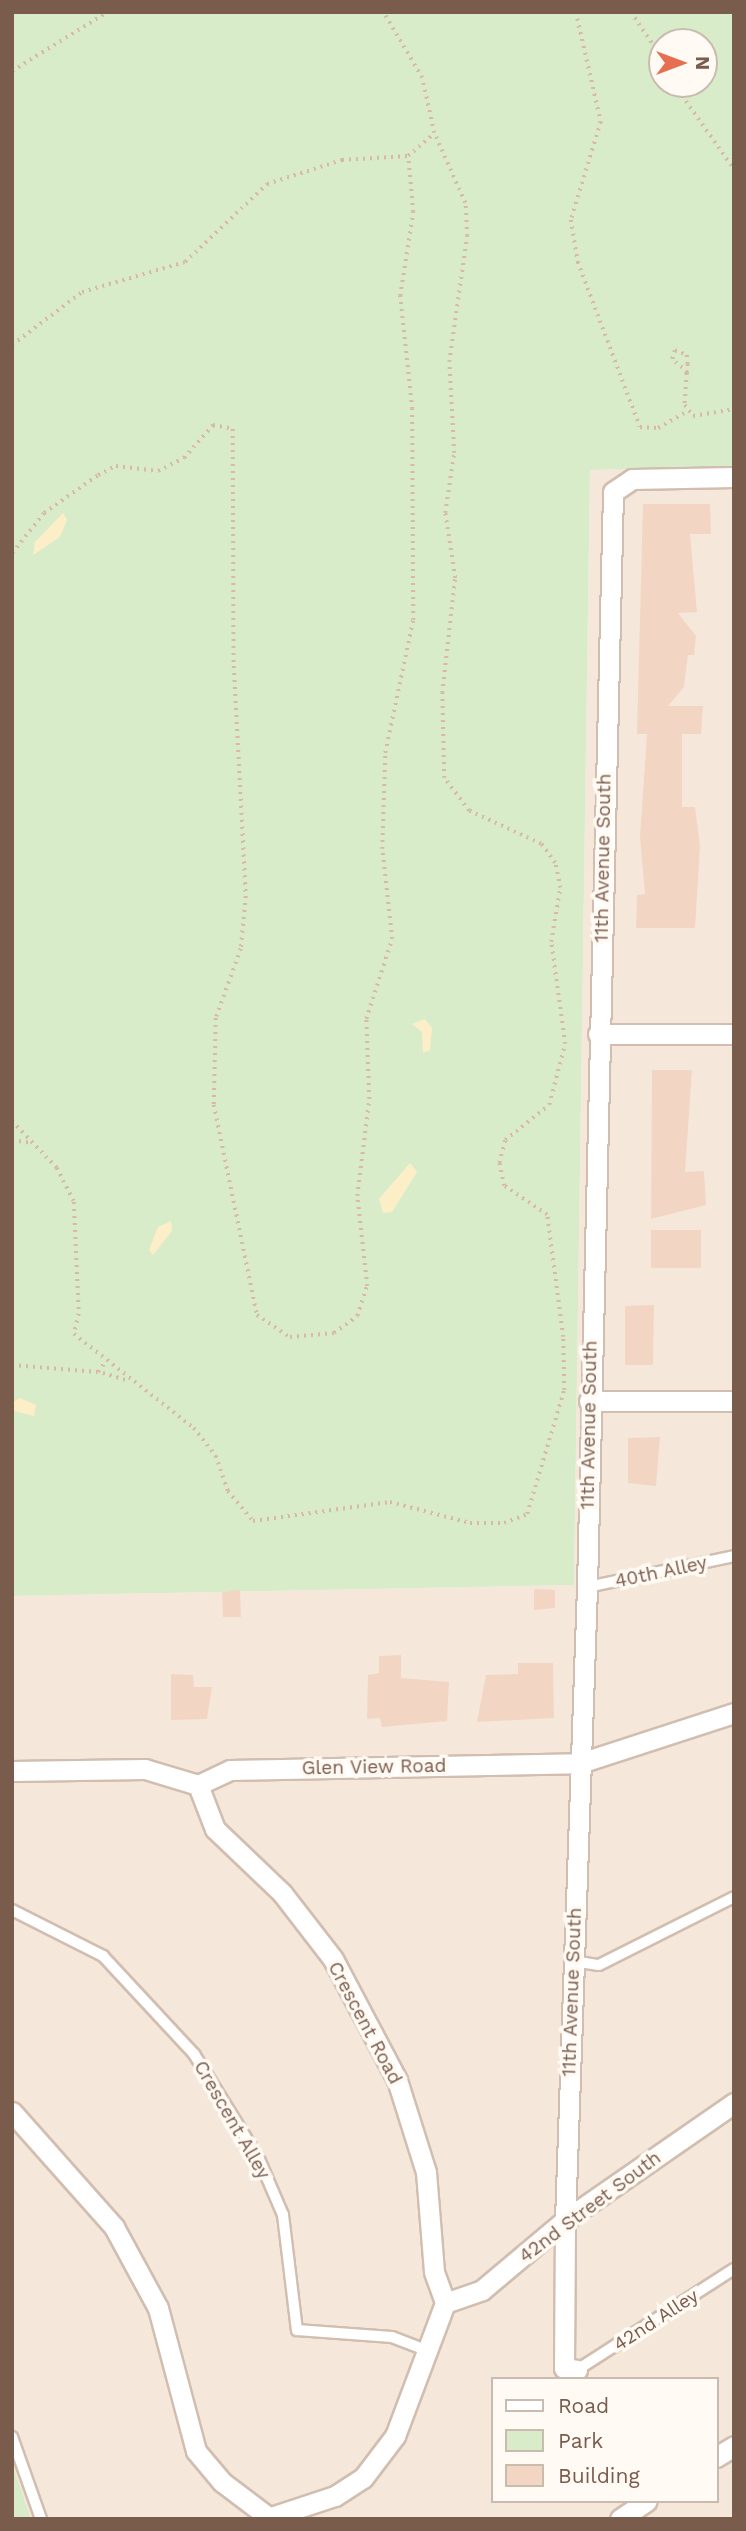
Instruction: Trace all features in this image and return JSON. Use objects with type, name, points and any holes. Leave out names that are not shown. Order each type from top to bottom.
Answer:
[{"type":"street","name":"11th Avenue South","points":[[578,2370],[564,2368],[565,2220],[587,1587],[589,1401],[613,492],[632,479],[734,477]]},
{"type":"street","points":[[598,1034],[734,1034]]},
{"type":"street","points":[[589,1401],[734,1401]]},
{"type":"street","name":"Glen View Road","points":[[198,1785],[230,1770],[580,1763],[734,1713]]},
{"type":"street","points":[[12,1771],[145,1769],[198,1785]]},
{"type":"street","name":"Crescent Road","points":[[198,1785],[215,1829],[282,1894],[332,1959],[397,2080],[426,2172],[434,2272],[445,2303]]},
{"type":"street","name":"42nd Street South","points":[[445,2303],[482,2290],[565,2220],[734,2103]]},
{"type":"street","points":[[12,2112],[114,2227],[158,2308],[196,2451],[222,2482],[271,2518],[335,2496],[363,2478],[395,2436],[423,2349],[445,2303]]},
{"type":"street","points":[[718,2456],[734,2446]]},
{"type":"street","points":[[620,2519],[645,2503]]},
{"type":"lane","name":"40th Alley","points":[[587,1587],[734,1556]]},
{"type":"lane","points":[[572,1961],[599,1965],[734,1897]]},
{"type":"lane","name":"Crescent Alley","points":[[12,1910],[103,1956],[194,2054],[259,2159],[283,2215],[297,2330],[392,2337],[423,2349]]},
{"type":"lane","name":"42nd Alley","points":[[578,2370],[734,2269]]},
{"type":"lane","points":[[12,2437],[41,2519]]},
{"type":"path","points":[[12,71],[107,12]]},
{"type":"path","points":[[12,1123],[35,1144],[68,1183],[74,1202],[79,1314],[72,1328],[131,1382],[194,1428],[215,1456],[237,1506],[263,1522],[390,1502],[470,1523],[517,1520],[533,1502],[564,1390],[547,1215],[504,1186],[499,1163],[505,1140],[549,1105],[565,1044],[551,942],[559,875],[541,844],[456,800],[442,762],[442,693],[455,578],[444,513],[454,453],[449,362],[467,236],[465,203],[434,133],[422,78],[383,12]]},
{"type":"path","points":[[576,12],[601,122],[571,220],[578,262],[634,419],[648,430],[688,411]]},
{"type":"path","points":[[631,12],[648,37]]},
{"type":"path","points":[[684,98],[734,169]]},
{"type":"path","points":[[12,345],[82,292],[185,262],[256,191],[321,166],[408,156],[434,133]]},
{"type":"path","points":[[12,553],[44,513],[97,475],[116,466],[158,471],[174,465],[213,425],[233,429],[246,896],[242,949],[216,1018],[214,1105],[257,1315],[276,1333],[309,1338],[347,1327],[367,1286],[357,1206],[369,1100],[366,1019],[392,939],[382,849],[385,753],[413,620],[412,409],[400,296],[414,212],[408,156]]},
{"type":"path","points":[[687,373],[672,359],[675,351],[687,355],[688,411],[693,416],[734,408]]},
{"type":"path","points":[[12,1140],[35,1144]]},
{"type":"path","points":[[100,1372],[106,1361]]},
{"type":"path","points":[[12,1366],[100,1372],[131,1382]]},
{"type":"shaded area","points":[[734,467],[734,2519],[12,2519],[12,1596],[574,1585],[590,470]]},
{"type":"green space","points":[[12,12],[734,12],[734,467],[590,470],[574,1585],[12,1596]]},
{"type":"green space","points":[[12,2464],[31,2519],[12,2519]]},
{"type":"sand","points":[[63,513],[67,520],[60,537],[33,555],[35,542]]},
{"type":"sand","points":[[425,1019],[432,1028],[430,1050],[423,1053],[422,1032],[412,1024]]},
{"type":"sand","points":[[410,1163],[417,1172],[392,1212],[383,1213],[379,1199]]},
{"type":"sand","points":[[171,1221],[172,1231],[153,1255],[149,1250],[158,1227]]},
{"type":"sand","points":[[20,1398],[36,1405],[34,1416],[14,1411],[13,1402]]},
{"type":"building","points":[[643,504],[710,504],[711,534],[690,534],[697,612],[678,613],[696,636],[694,655],[688,655],[684,687],[668,706],[703,706],[701,734],[682,734],[682,807],[695,807],[700,846],[695,928],[636,928],[637,895],[645,894],[640,837],[647,734],[637,734]]},
{"type":"building","points":[[652,1070],[692,1070],[685,1172],[704,1171],[706,1205],[651,1219]]},
{"type":"building","points":[[651,1230],[701,1230],[701,1268],[651,1268]]},
{"type":"building","points":[[654,1305],[653,1365],[625,1365],[625,1306]]},
{"type":"building","points":[[660,1437],[656,1486],[628,1483],[628,1438]]},
{"type":"building","points":[[534,1589],[555,1590],[555,1608],[534,1610]]},
{"type":"building","points":[[240,1590],[241,1617],[223,1617],[222,1592]]},
{"type":"building","points":[[401,1655],[401,1678],[449,1682],[447,1721],[382,1727],[380,1718],[367,1719],[368,1675],[379,1673],[379,1656]]},
{"type":"building","points":[[518,1663],[553,1663],[554,1718],[477,1722],[486,1675],[518,1674]]},
{"type":"building","points":[[171,1674],[193,1675],[194,1687],[212,1687],[207,1719],[171,1720]]}]
